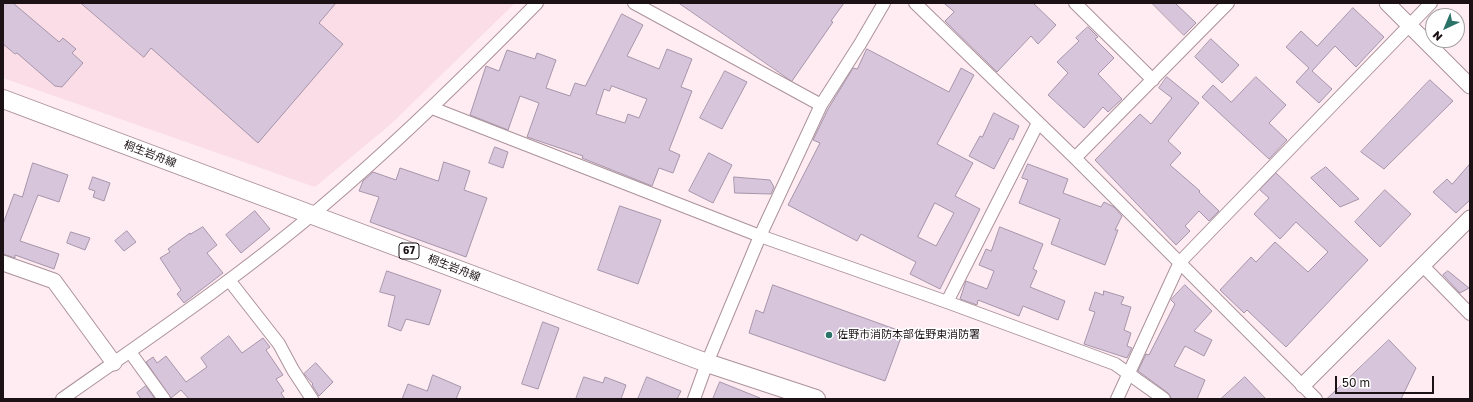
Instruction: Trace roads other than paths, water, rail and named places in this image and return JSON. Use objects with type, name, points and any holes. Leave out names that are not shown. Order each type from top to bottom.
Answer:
[{"type":"main road","name":"桐生岩舟線","points":[[3,99],[707,363],[816,399]]},
{"type":"street","points":[[62,399],[229,280],[312,215],[432,108],[537,3]]},
{"type":"street","points":[[634,3],[821,105]]},
{"type":"street","points":[[694,399],[707,363],[760,236],[821,105],[884,3]]},
{"type":"street","points":[[915,3],[1075,158],[1316,399]]},
{"type":"street","points":[[1075,3],[1153,80]]},
{"type":"street","points":[[1075,158],[1228,3]]},
{"type":"street","points":[[1387,3],[1470,86]]},
{"type":"street","points":[[1117,399],[1180,262],[1431,3]]},
{"type":"street","points":[[432,108],[760,236],[1116,364],[1164,399]]},
{"type":"street","points":[[947,302],[1038,123]]},
{"type":"street","points":[[1303,385],[1470,218]]},
{"type":"street","points":[[3,263],[54,281],[114,363]]},
{"type":"street","points":[[1423,266],[1470,314]]},
{"type":"street","points":[[229,280],[279,344],[293,370],[312,399]]},
{"type":"street","points":[[130,352],[164,399]]},
{"type":"place","name":"佐野市消防本部佐野東消防署","points":[[829,335]]}]
